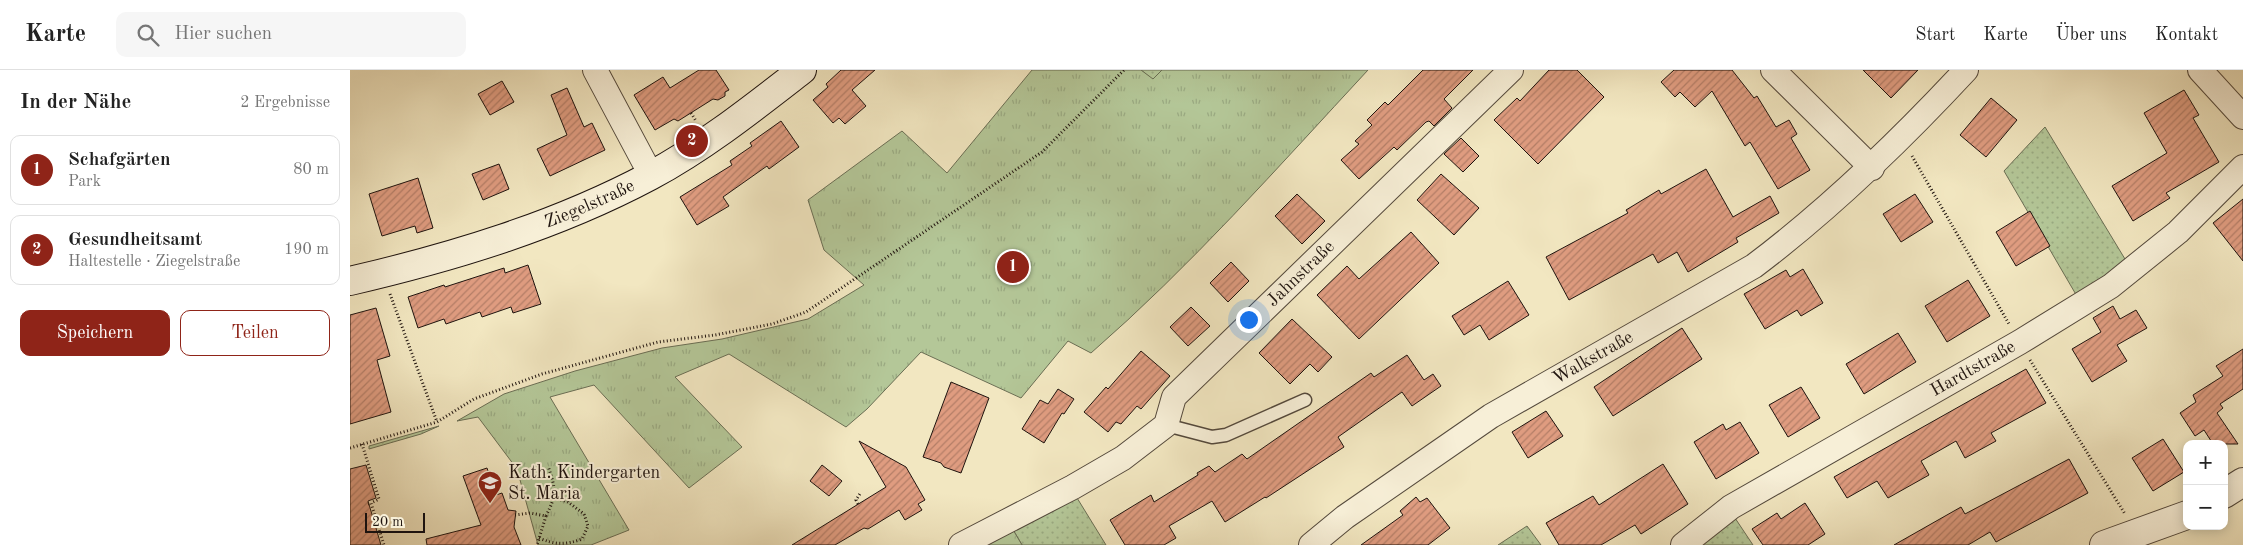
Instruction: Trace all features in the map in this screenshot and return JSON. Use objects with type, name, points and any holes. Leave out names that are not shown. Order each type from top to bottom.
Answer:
[{"type":"main road","name":"Ziegelstraße","points":[[350,282],[463,251],[576,211],[651,175],[729,127],[802,70]]},
{"type":"main road","points":[[2228,491],[2243,482]]},
{"type":"main road","points":[[2104,545],[2183,516]]},
{"type":"street","points":[[595,70],[651,175]]},
{"type":"street","name":"Jahnstraße","points":[[1166,425],[1174,397],[1512,70]]},
{"type":"street","points":[[1773,70],[1872,168]]},
{"type":"street","name":"Walkstraße","points":[[1310,545],[1353,512],[1490,416],[1754,266],[1789,240],[1872,168],[1966,70]]},
{"type":"street","points":[[2200,70],[2243,116]]},
{"type":"street","name":"Hardtstraße","points":[[1683,545],[1731,507],[2020,342],[2111,286],[2178,232],[2243,167]]},
{"type":"street","points":[[961,545],[1106,468],[1123,458],[1166,425]]},
{"type":"lane","points":[[1166,425],[1212,437],[1226,435],[1305,400]]},
{"type":"path","points":[[350,448],[437,422],[474,399],[542,374],[658,342],[715,335],[772,324],[806,312],[1042,152],[1124,70]]},
{"type":"path","points":[[383,274],[437,422]]},
{"type":"path","points":[[362,444],[379,499],[370,503],[384,545]]},
{"type":"path","points":[[537,545],[546,516],[555,498],[554,483],[548,466]]},
{"type":"path","points":[[858,504],[856,500],[861,492]]},
{"type":"path","points":[[539,538],[550,544],[567,544],[582,539],[588,526],[584,514],[568,502],[555,498]]},
{"type":"path","points":[[516,515],[530,513],[546,516]]},
{"type":"green space","points":[[1032,70],[1141,70],[1153,79],[1162,70],[1368,70],[1164,286],[1091,353],[1068,341],[1021,398],[921,352],[867,409],[846,427],[729,354],[675,377],[742,447],[689,488],[594,385],[550,397],[629,530],[591,545],[538,545],[517,469],[478,417],[457,421],[504,394],[575,371],[662,348],[722,339],[808,319],[864,285],[824,250],[808,200],[902,131],[947,173]]},
{"type":"green space","points":[[1141,70],[1162,70],[1153,80]]},
{"type":"green space","points":[[2045,127],[2128,264],[2078,298],[2004,171]]},
{"type":"green space","points":[[439,426],[421,434],[369,449],[369,446]]},
{"type":"green space","points":[[1074,493],[1106,545],[1022,545],[1012,528]]},
{"type":"green space","points":[[1733,515],[1753,545],[1695,545]]},
{"type":"green space","points":[[1527,526],[1541,545],[1498,545]]},
{"type":"green space","points":[[1012,528],[1022,545],[980,545]]},
{"type":"building","points":[[699,70],[716,70],[729,90],[725,92],[725,96],[718,100],[713,99],[678,121],[674,119],[655,130],[634,95],[663,77],[670,88]]},
{"type":"building","points":[[841,70],[875,70],[852,90],[866,106],[845,124],[839,118],[833,123],[813,100],[828,87],[826,84]]},
{"type":"building","points":[[1423,70],[1473,70],[1444,99],[1452,108],[1434,126],[1429,121],[1426,122],[1397,150],[1394,147],[1359,179],[1341,160],[1359,144],[1355,141],[1372,125],[1367,120],[1385,102],[1388,105]]},
{"type":"building","points":[[1549,70],[1577,70],[1604,97],[1538,164],[1494,120],[1517,98],[1520,101]]},
{"type":"building","points":[[1674,70],[1732,70],[1754,98],[1757,96],[1776,127],[1789,120],[1797,134],[1791,138],[1810,170],[1778,189],[1750,142],[1745,146],[1712,91],[1695,107],[1680,92],[1675,97],[1661,82]]},
{"type":"building","points":[[1863,70],[1918,70],[1891,98]]},
{"type":"building","points":[[502,81],[514,102],[490,115],[478,94]]},
{"type":"building","points":[[567,88],[584,127],[592,123],[605,150],[550,176],[537,149],[567,135],[551,95]]},
{"type":"building","points":[[2184,90],[2199,115],[2193,118],[2219,162],[2166,193],[2170,198],[2133,221],[2112,186],[2167,153],[2144,113]]},
{"type":"building","points":[[1991,98],[2017,120],[1986,157],[1960,135]]},
{"type":"building","points":[[781,121],[799,147],[769,169],[767,166],[723,197],[729,206],[697,225],[680,197],[732,165],[730,161],[752,146],[750,143]]},
{"type":"building","points":[[1461,138],[1479,156],[1463,172],[1444,154]]},
{"type":"building","points":[[499,164],[509,189],[483,200],[472,174]]},
{"type":"building","points":[[1706,169],[1733,217],[1770,196],[1779,213],[1736,238],[1738,242],[1688,272],[1677,252],[1658,263],[1653,254],[1569,300],[1546,257],[1628,213],[1626,210],[1659,190],[1661,194]]},
{"type":"building","points":[[1441,174],[1479,208],[1454,235],[1417,200]]},
{"type":"building","points":[[418,178],[433,228],[417,233],[415,226],[382,236],[369,194]]},
{"type":"building","points":[[1297,194],[1325,221],[1302,244],[1275,216]]},
{"type":"building","points":[[1915,194],[1933,222],[1901,242],[1883,214]]},
{"type":"building","points":[[2243,199],[2243,261],[2213,223]]},
{"type":"building","points":[[2030,211],[2050,246],[2016,266],[1996,232]]},
{"type":"building","points":[[1411,232],[1439,263],[1359,339],[1317,295],[1347,266],[1359,279]]},
{"type":"building","points":[[1231,262],[1249,281],[1228,302],[1210,283]]},
{"type":"building","points":[[528,265],[541,304],[513,313],[511,307],[482,317],[480,312],[446,324],[444,319],[418,328],[408,297],[504,268],[505,273]]},
{"type":"building","points":[[1803,269],[1823,303],[1801,316],[1797,310],[1765,329],[1744,294],[1786,270],[1790,277]]},
{"type":"building","points":[[1968,280],[1990,316],[1947,342],[1925,306]]},
{"type":"building","points":[[1508,281],[1529,315],[1489,340],[1480,325],[1464,335],[1452,316]]},
{"type":"building","points":[[2113,306],[2120,319],[2136,310],[2147,328],[2117,345],[2127,361],[2092,382],[2072,349],[2101,332],[2093,318]]},
{"type":"building","points":[[1191,307],[1210,326],[1188,346],[1170,327]]},
{"type":"building","points":[[376,308],[390,356],[377,360],[391,412],[350,424],[350,315]]},
{"type":"building","points":[[1292,319],[1332,357],[1318,372],[1310,364],[1290,384],[1259,353]]},
{"type":"building","points":[[1682,328],[1702,359],[1613,416],[1594,387]]},
{"type":"building","points":[[1898,333],[1916,362],[1864,394],[1846,364]]},
{"type":"building","points":[[2243,349],[2243,389],[2220,404],[2223,408],[2217,413],[2238,444],[2228,444],[2228,440],[2210,440],[2204,430],[2195,436],[2180,413],[2196,402],[2193,395],[2223,376],[2216,366]]},
{"type":"building","points":[[1141,351],[1170,376],[1141,409],[1137,406],[1121,424],[1116,422],[1108,432],[1084,412],[1106,387],[1108,389]]},
{"type":"building","points":[[1407,355],[1424,380],[1433,374],[1441,386],[1412,406],[1402,392],[1338,437],[1344,447],[1266,498],[1225,522],[1212,501],[1169,526],[1176,538],[1164,545],[1125,545],[1110,520],[1151,495],[1154,502],[1198,475],[1197,473],[1209,466],[1215,472],[1242,454],[1247,459],[1371,373],[1374,377]]},
{"type":"building","points":[[2026,369],[2046,403],[1991,433],[1996,441],[1965,458],[1956,441],[1921,461],[1929,475],[1888,498],[1877,481],[1847,498],[1834,477]]},
{"type":"building","points":[[951,382],[989,398],[961,473],[923,457]]},
{"type":"building","points":[[1801,387],[1820,418],[1788,437],[1769,405]]},
{"type":"building","points":[[1058,389],[1074,399],[1064,414],[1062,413],[1044,443],[1022,429],[1040,400],[1048,404]]},
{"type":"building","points":[[1546,411],[1563,436],[1528,458],[1512,432]]},
{"type":"building","points":[[1740,422],[1759,453],[1716,479],[1694,442],[1723,424],[1726,430]]},
{"type":"building","points":[[2163,439],[2183,473],[2153,491],[2132,458]]},
{"type":"building","points":[[859,441],[906,467],[925,500],[918,504],[922,510],[905,520],[899,510],[868,529],[864,528],[835,545],[792,545],[886,487]]},
{"type":"building","points":[[2069,459],[2088,493],[1996,542],[1990,532],[1968,545],[1894,545],[1961,507],[1965,514]]},
{"type":"building","points":[[1663,464],[1688,504],[1641,534],[1635,525],[1601,545],[1559,545],[1546,523],[1593,496],[1599,505]]},
{"type":"building","points":[[366,465],[376,498],[368,501],[381,545],[350,545],[350,469]]},
{"type":"building","points":[[822,465],[842,481],[829,496],[810,481]]},
{"type":"building","name":"Kath. Kindergarten St. Maria","points":[[487,468],[496,495],[502,493],[508,510],[516,511],[514,527],[521,545],[427,545],[426,539],[481,525],[463,476]]},
{"type":"building","points":[[1416,497],[1420,502],[1427,498],[1450,528],[1428,545],[1361,545],[1403,515],[1400,511]]},
{"type":"building","points":[[1805,503],[1825,534],[1808,545],[1763,545],[1752,529],[1777,513],[1781,519]]},
{"type":"place","name":"Gesundheitsamt","points":[[692,141]]},
{"type":"place","name":"Schafgärten","points":[[1013,267]]},
{"type":"place","name":"Kath. Kindergarten St. Maria","points":[[490,504]]}]
